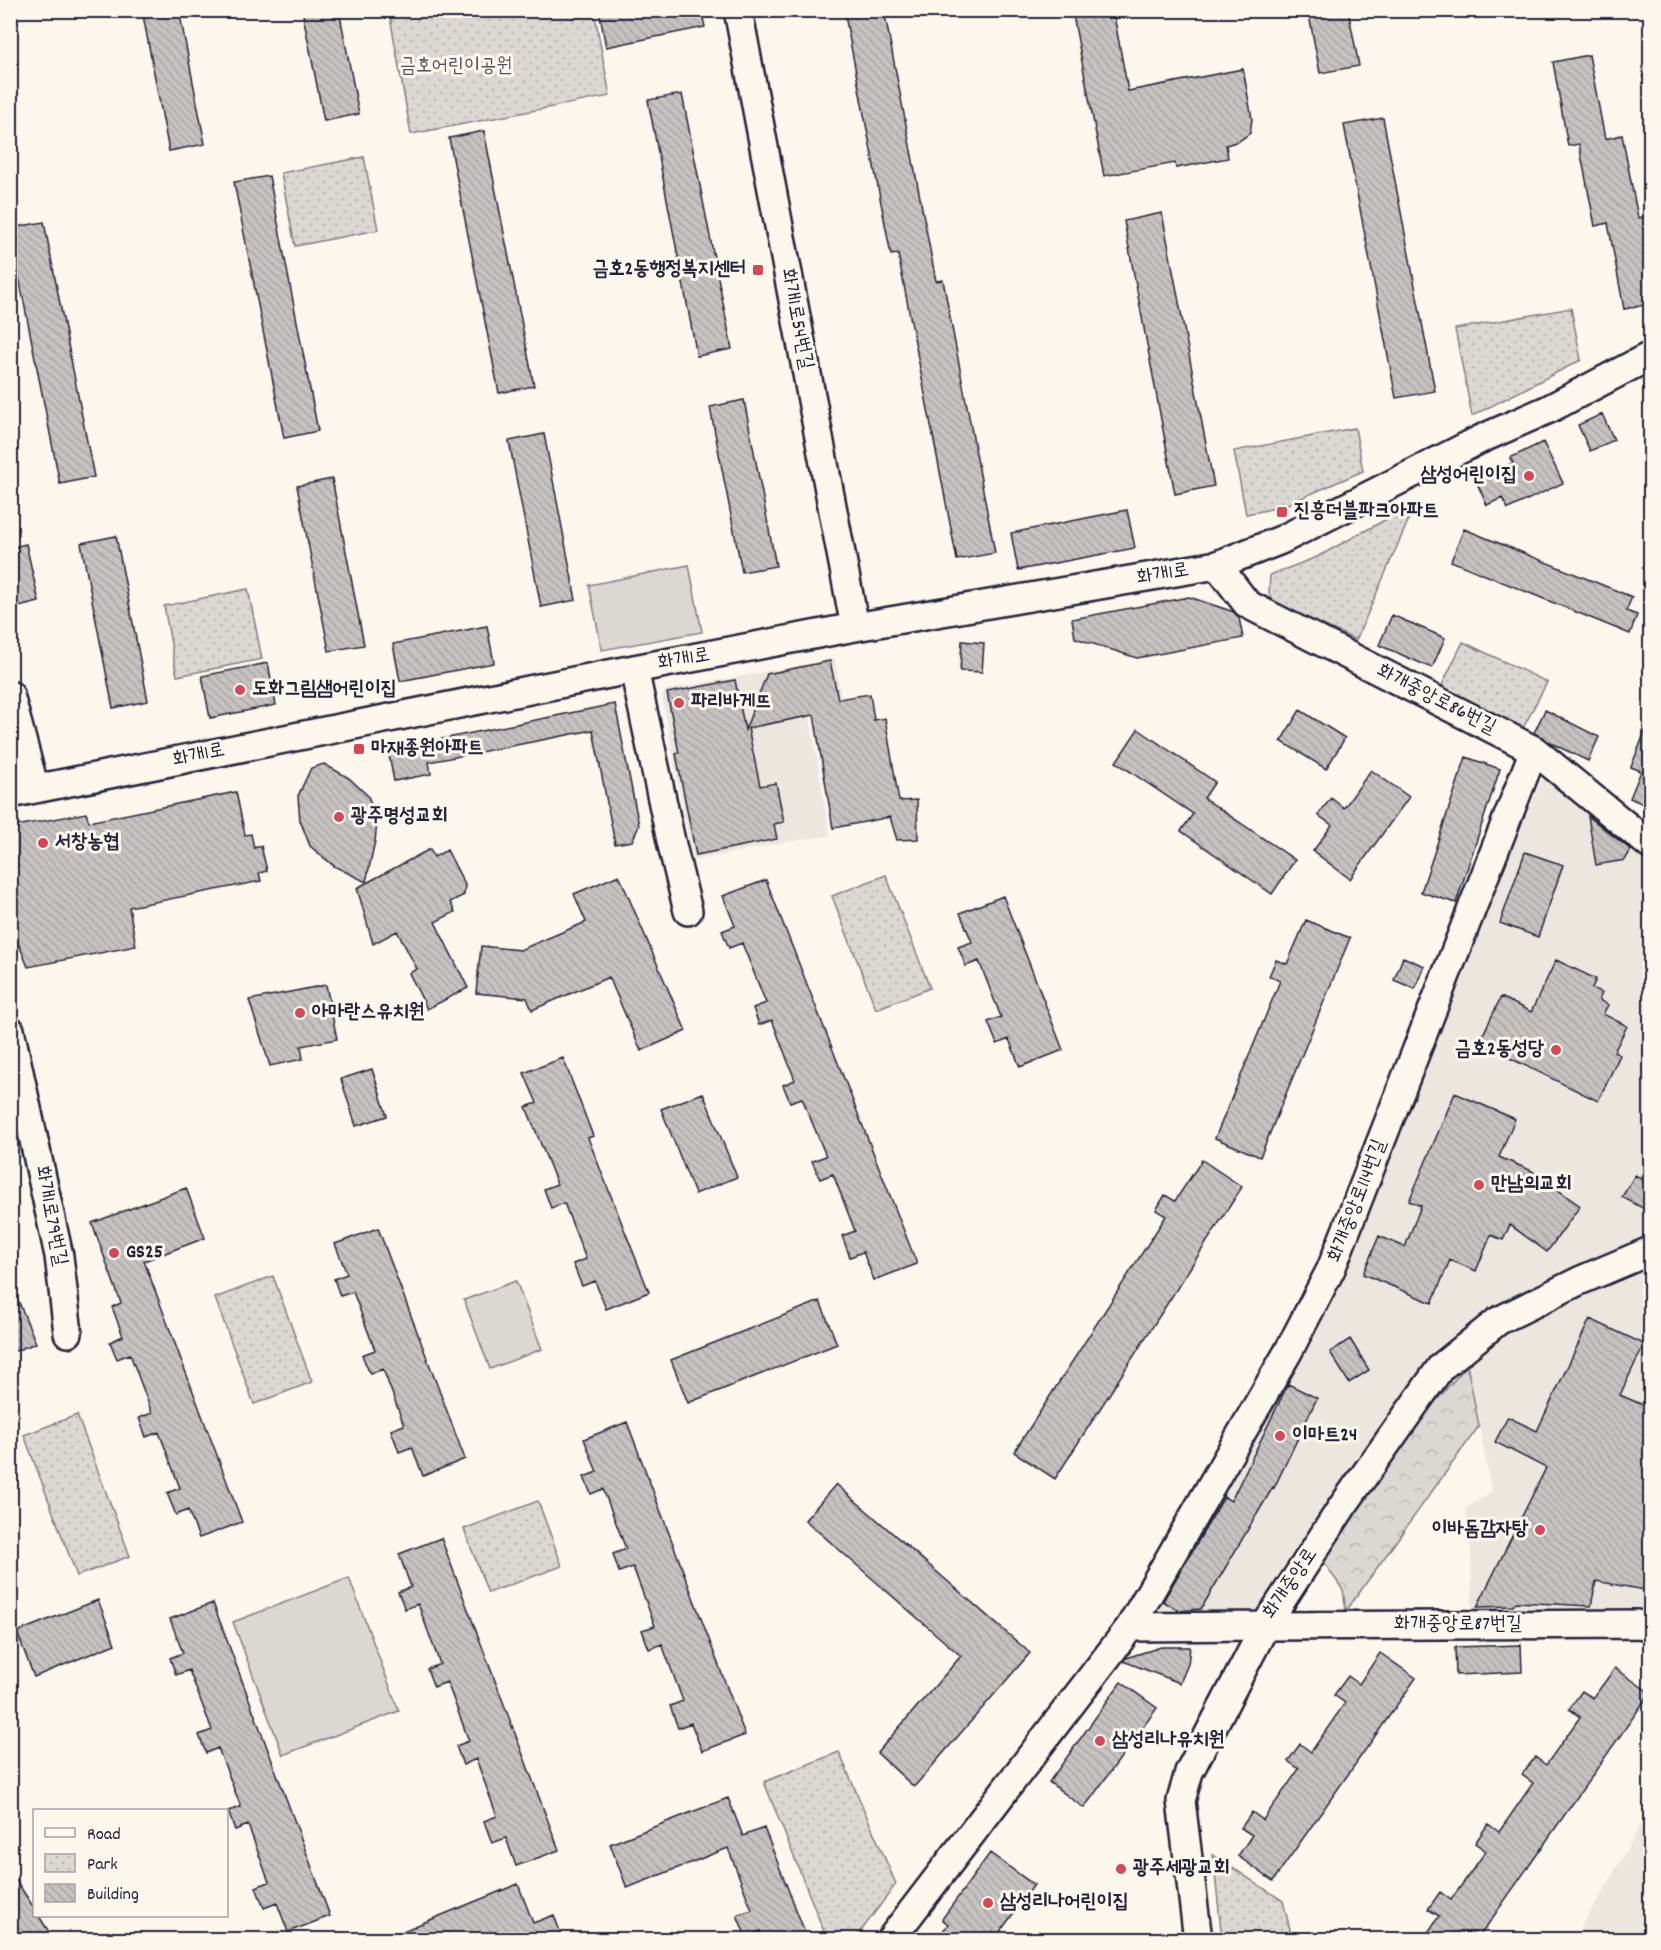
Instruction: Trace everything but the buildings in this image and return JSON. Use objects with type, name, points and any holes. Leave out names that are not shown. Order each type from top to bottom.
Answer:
[{"type":"street","name":"화개1로54번길","points":[[738,10],[855,627]]},
{"type":"street","name":"화개1로","points":[[23,791],[389,717],[855,627],[1216,565],[1281,540],[1480,439],[1550,409],[1650,356]]},
{"type":"street","name":"화개중앙로86번길","points":[[1216,565],[1247,604],[1534,750],[1650,845]]},
{"type":"street","name":"화개1로","points":[[634,669],[688,911]]},
{"type":"street","points":[[10,696],[23,791]]},
{"type":"street","name":"화개중앙로114번길","points":[[1130,1627],[1288,1352],[1331,1269],[1534,750]]},
{"type":"street","name":"화개1로79번길","points":[[10,1030],[59,1256],[68,1333]]},
{"type":"street","name":"화개중앙로","points":[[1130,1627],[1264,1626],[1342,1507],[1441,1367],[1498,1321],[1579,1281],[1650,1251]]},
{"type":"street","name":"화개중앙로87번길","points":[[1264,1626],[1638,1624],[1650,1626]]},
{"type":"street","points":[[1198,1940],[1181,1801],[1189,1772],[1264,1626]]},
{"type":"street","points":[[890,1940],[1130,1627]]},
{"type":"shaded area","points":[[835,659],[841,695],[807,702],[830,836],[785,842],[693,861],[662,696],[666,690]]},
{"type":"shaded area","points":[[1541,780],[1556,780],[1650,858],[1650,1243],[1492,1308],[1438,1348],[1259,1609],[1176,1618],[1155,1606],[1320,1318]]},
{"type":"shaded area","points":[[1650,1267],[1650,1610],[1584,1608],[1472,1613],[1471,1551],[1466,1508],[1492,1492],[1467,1365],[1507,1330],[1582,1292]]},
{"type":"shaded area","points":[[1650,1809],[1650,1939],[1573,1939],[1601,1895]]},
{"type":"green space","name":"금호어린이공원","points":[[389,11],[594,11],[610,96],[411,134]]},
{"type":"green space","points":[[364,157],[378,230],[295,246],[281,173]]},
{"type":"green space","points":[[1571,308],[1581,360],[1472,416],[1455,329]]},
{"type":"green space","points":[[1355,428],[1363,471],[1281,507],[1246,514],[1234,451]]},
{"type":"green space","points":[[1416,503],[1356,640],[1275,603],[1269,594],[1270,575],[1317,557]]},
{"type":"green space","points":[[689,565],[702,632],[602,650],[589,585]]},
{"type":"green space","points":[[248,589],[262,659],[177,676],[164,606]]},
{"type":"green space","points":[[1463,642],[1547,682],[1521,732],[1441,687]]},
{"type":"green space","points":[[886,875],[930,988],[876,1009],[832,896]]},
{"type":"green space","points":[[273,1276],[312,1382],[254,1404],[215,1298]]},
{"type":"green space","points":[[516,1281],[542,1349],[490,1369],[464,1300]]},
{"type":"green space","points":[[1467,1365],[1479,1426],[1346,1611],[1343,1590],[1323,1561],[1391,1453]]},
{"type":"green space","points":[[77,1415],[130,1556],[77,1576],[24,1435]]},
{"type":"green space","points":[[538,1501],[562,1566],[488,1593],[464,1529]]},
{"type":"green space","points":[[349,1578],[399,1711],[283,1755],[233,1622]]},
{"type":"green space","points":[[839,1752],[896,1884],[855,1939],[827,1939],[764,1782]]},
{"type":"green space","points":[[1213,1855],[1283,1901],[1291,1939],[1222,1939]]},
{"type":"place","name":"금호2동행정복지센터","points":[[758,270]]},
{"type":"place","name":"삼성어린이집","points":[[1529,476]]},
{"type":"place","name":"진흥더블파크아파트","points":[[1282,512]]},
{"type":"place","name":"도화그림샘어린이집","points":[[240,690]]},
{"type":"place","name":"파리바게뜨","points":[[679,703]]},
{"type":"place","name":"마재종원아파트","points":[[359,749]]},
{"type":"place","name":"광주명성교회","points":[[339,817]]},
{"type":"place","name":"서창농협","points":[[43,843]]},
{"type":"place","name":"아마란스유치원","points":[[300,1013]]},
{"type":"place","name":"금호2동성당","points":[[1556,1050]]},
{"type":"place","name":"만남의교회","points":[[1479,1185]]},
{"type":"place","name":"GS25","points":[[114,1253]]},
{"type":"place","name":"이마트24","points":[[1280,1436]]},
{"type":"place","name":"이바돔감자탕","points":[[1540,1530]]},
{"type":"place","name":"삼성리나유치원","points":[[1100,1741]]},
{"type":"place","name":"광주세광교회","points":[[1121,1869]]},
{"type":"place","name":"삼성리나어린이집","points":[[988,1903]]}]
